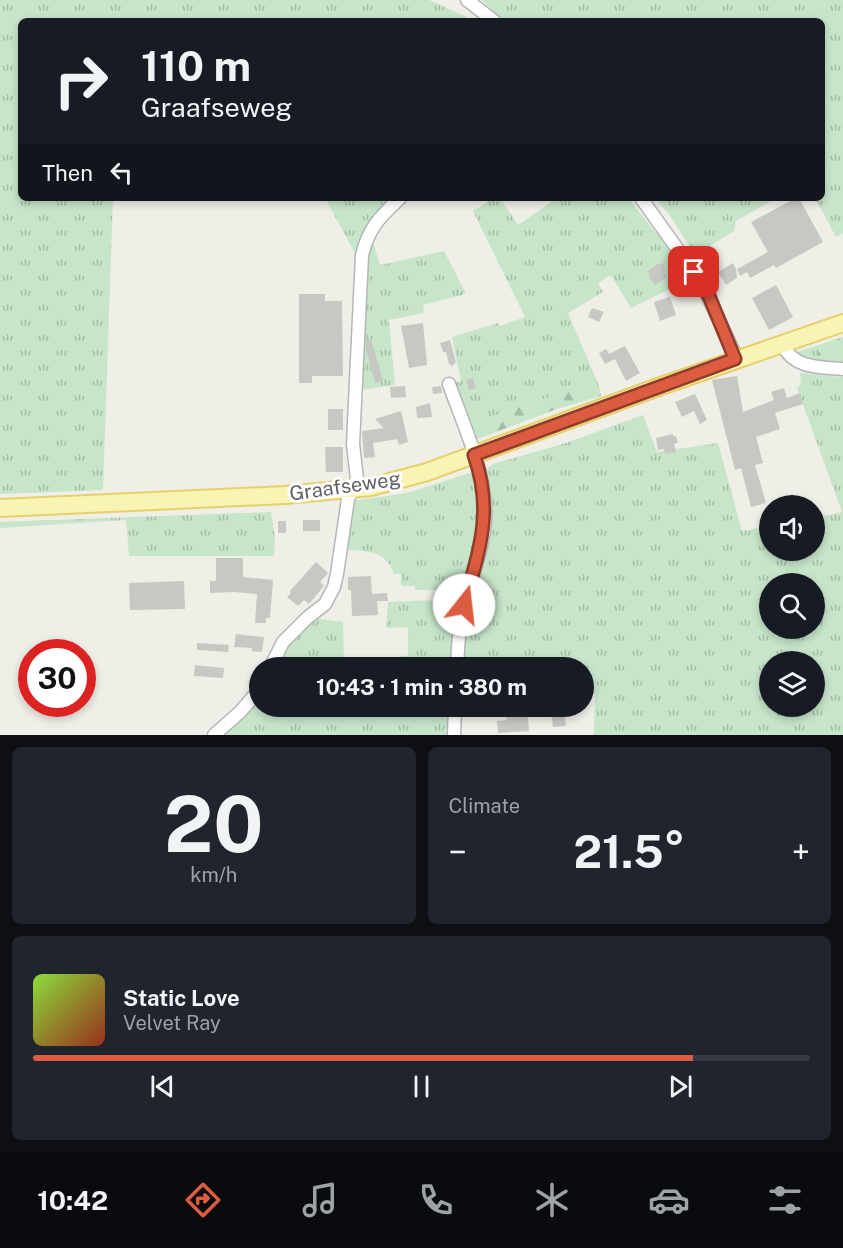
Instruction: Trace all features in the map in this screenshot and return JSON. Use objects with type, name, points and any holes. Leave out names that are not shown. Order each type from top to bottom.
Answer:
[{"type":"main road","name":"Graafseweg","points":[[0,508],[352,490],[400,481],[735,359],[843,323]]},
{"type":"street","points":[[466,0],[490,18]]},
{"type":"street","points":[[276,657],[284,642],[307,618],[325,604],[334,587],[348,499],[357,480],[353,444],[362,255],[369,232],[377,220],[397,201]]},
{"type":"street","points":[[643,201],[709,296],[735,359]]},
{"type":"street","points":[[782,344],[787,354],[797,362],[807,366],[843,369]]},
{"type":"street","points":[[449,384],[480,475],[484,519],[480,549],[464,605],[458,657]]},
{"type":"street","points":[[214,735],[249,702]]},
{"type":"street","points":[[454,735],[455,717]]},
{"type":"green space","points":[[0,0],[429,0],[467,17],[18,18],[18,201],[113,201],[103,490],[0,494]]},
{"type":"green space","points":[[482,0],[843,0],[843,233],[836,237],[817,201],[825,201],[825,18],[500,18]]},
{"type":"green space","points":[[327,201],[394,201],[366,230],[356,255]]},
{"type":"green space","points":[[489,201],[502,201],[518,225],[553,201],[630,201],[677,259],[690,279],[631,308],[611,275],[598,283],[603,292],[568,313],[599,386],[562,393],[466,425],[452,384],[461,381],[452,337],[498,323],[500,326],[525,317],[473,211]]},
{"type":"green space","points":[[658,201],[771,201],[736,221],[734,231],[695,255],[669,214]]},
{"type":"green space","points":[[372,238],[380,265],[444,251],[466,294],[423,305],[424,313],[389,320],[395,385],[360,390],[365,266]]},
{"type":"green space","points":[[843,337],[843,339],[819,348],[823,364],[815,365],[794,353]]},
{"type":"green space","points":[[843,339],[843,367],[823,364],[817,354],[820,348]]},
{"type":"green space","points":[[800,373],[843,377],[843,735],[594,735],[594,657],[462,657],[468,605],[489,533],[485,470],[493,464],[566,443],[643,415],[657,452],[718,443],[742,531],[759,528],[759,561],[825,561],[825,516],[842,512],[797,388],[801,384]]},
{"type":"green space","points":[[599,386],[601,396],[557,409],[472,441],[466,425],[562,393]]},
{"type":"green space","points":[[473,472],[481,523],[465,587],[460,590],[415,590],[415,586],[401,586],[401,574],[394,574],[391,566],[381,556],[375,553],[346,550],[352,501],[407,493]]},
{"type":"green space","points":[[271,512],[275,539],[274,556],[129,556],[126,520],[0,528],[0,522]]},
{"type":"green space","points":[[462,599],[453,657],[394,657],[408,656],[408,627],[386,628],[388,602]]},
{"type":"green space","points":[[313,618],[343,622],[344,657],[280,657],[284,647]]},
{"type":"green space","points":[[249,710],[249,717],[451,717],[450,735],[223,735]]},
{"type":"building","points":[[790,201],[801,201],[823,242],[776,268],[774,265],[750,278],[747,272],[740,276],[737,269],[768,252],[751,222]]},
{"type":"building","points":[[665,263],[666,271],[664,272],[667,277],[655,285],[648,276],[650,275],[648,271],[658,264]]},
{"type":"building","points":[[733,263],[737,278],[726,285],[718,272]]},
{"type":"building","points":[[776,285],[793,317],[769,330],[752,298]]},
{"type":"building","points":[[299,294],[325,294],[325,301],[342,301],[343,376],[312,376],[312,383],[299,383]]},
{"type":"building","points":[[670,297],[676,315],[660,321],[654,302]]},
{"type":"building","points":[[592,308],[604,312],[599,322],[588,317]]},
{"type":"building","points":[[423,323],[427,365],[409,368],[401,326]]},
{"type":"building","points":[[371,339],[383,381],[375,383],[366,350],[366,340]]},
{"type":"building","points":[[450,340],[456,362],[452,366],[440,343]]},
{"type":"building","points":[[625,346],[640,373],[626,381],[615,359],[605,364],[599,353],[606,349],[609,354]]},
{"type":"building","points":[[737,376],[743,412],[774,400],[771,392],[784,388],[787,398],[800,393],[803,404],[775,413],[780,429],[756,437],[763,463],[755,465],[764,495],[759,495],[759,505],[751,507],[741,468],[735,470],[712,380]]},
{"type":"building","points":[[473,378],[476,388],[469,390],[466,380]]},
{"type":"building","points":[[405,386],[406,397],[391,398],[390,387]]},
{"type":"building","points":[[441,386],[442,393],[433,394],[432,387]]},
{"type":"building","points":[[695,394],[707,420],[700,424],[694,411],[682,417],[675,402]]},
{"type":"building","points":[[430,403],[432,417],[417,418],[416,407]]},
{"type":"building","points":[[328,409],[343,409],[343,430],[328,430]]},
{"type":"building","points":[[401,411],[408,442],[399,445],[397,439],[373,443],[375,457],[364,458],[362,431],[384,428],[375,419]]},
{"type":"building","points":[[673,434],[678,443],[674,444],[676,452],[665,454],[664,449],[658,450],[656,438]]},
{"type":"building","points":[[325,447],[343,447],[343,472],[326,472]]},
{"type":"building","points":[[303,520],[320,520],[320,531],[303,531]]},
{"type":"building","points":[[278,521],[286,521],[286,533],[278,533]]},
{"type":"building","points":[[216,558],[243,558],[243,577],[273,580],[270,618],[266,618],[266,623],[255,623],[257,594],[210,593],[210,581],[216,581]]},
{"type":"building","points":[[316,562],[328,573],[320,582],[324,586],[309,604],[304,600],[298,606],[287,597]]},
{"type":"building","points":[[371,576],[372,594],[387,593],[388,601],[377,601],[378,615],[352,616],[348,577]]},
{"type":"building","points":[[184,581],[185,609],[130,610],[129,583]]},
{"type":"building","points":[[236,634],[264,637],[262,652],[252,651],[252,648],[234,647]]},
{"type":"building","points":[[197,643],[229,645],[228,652],[197,650]]},
{"type":"building","points":[[195,665],[224,668],[223,678],[194,676]]},
{"type":"building","points":[[507,717],[528,717],[529,731],[498,733],[497,721],[507,720]]},
{"type":"building","points":[[552,717],[565,717],[566,726],[553,727]]},
{"type":"route","points":[[464,605],[483,534],[484,502],[474,455],[735,359],[709,296],[694,272]]}]
